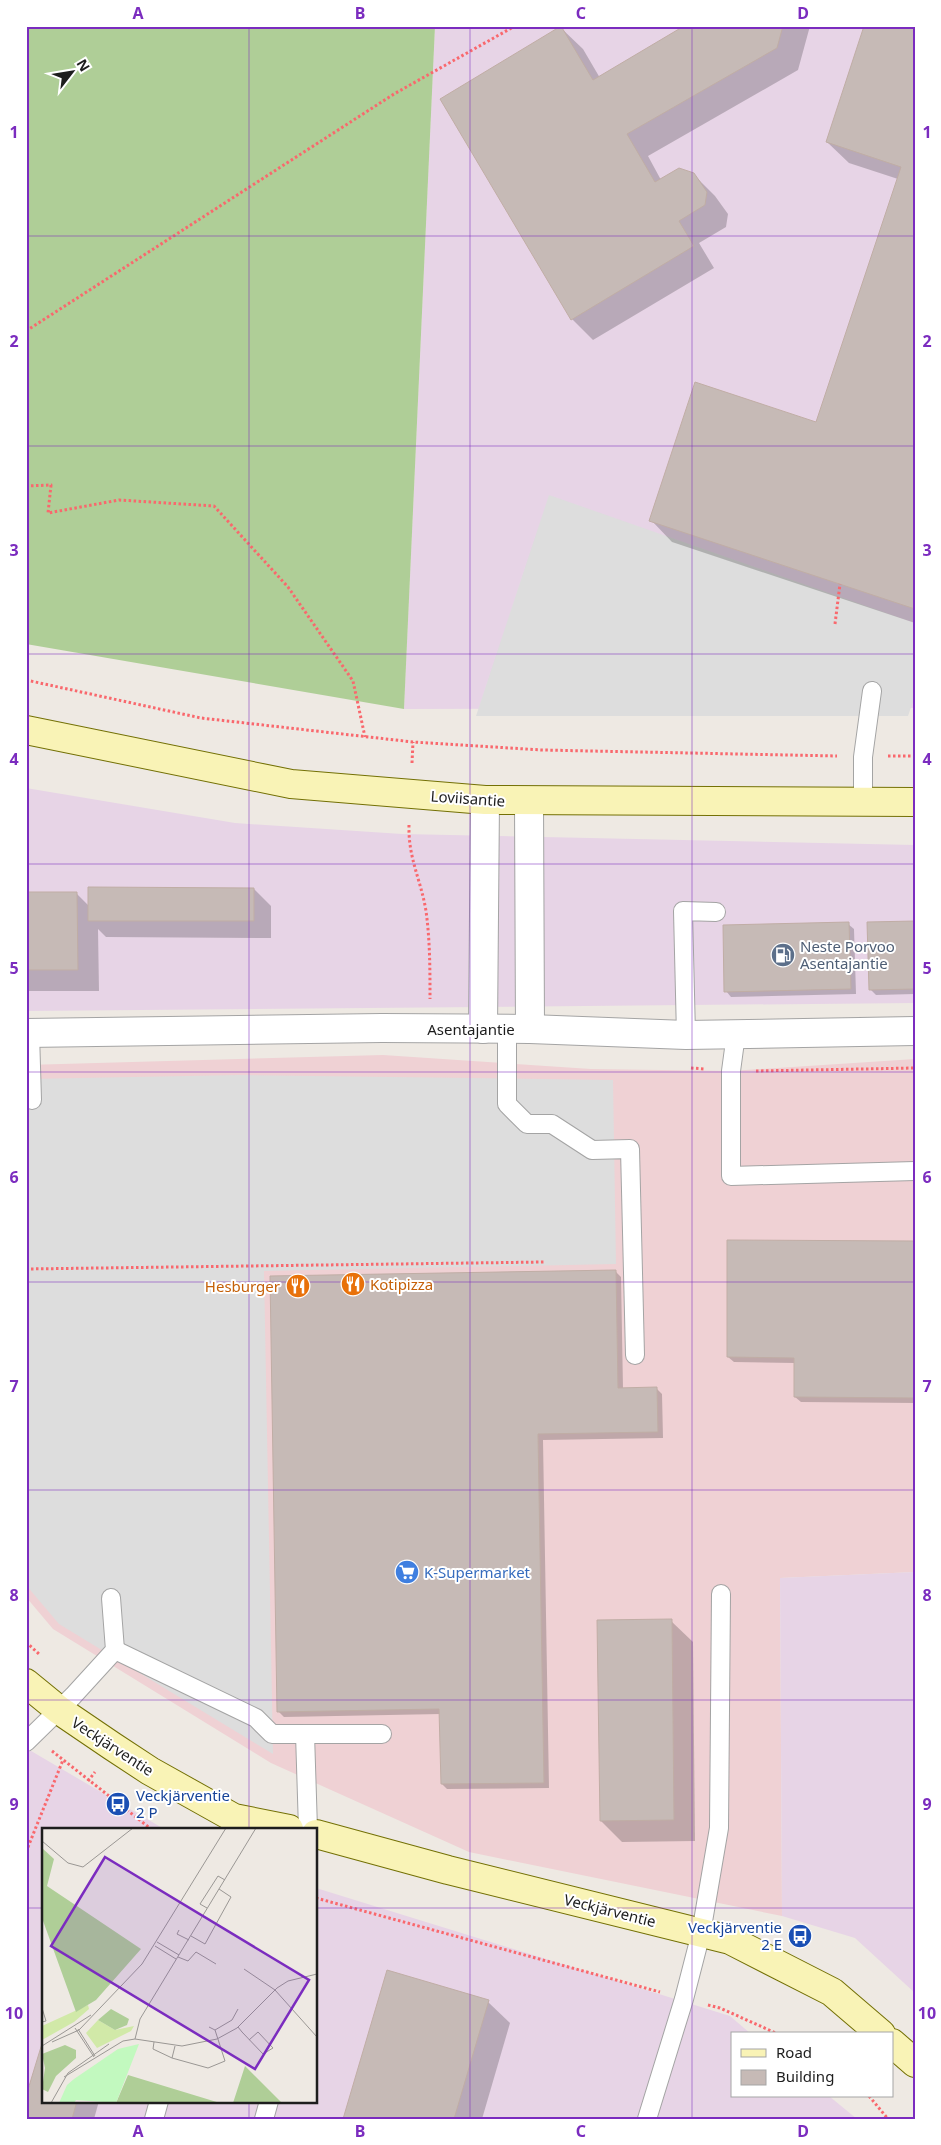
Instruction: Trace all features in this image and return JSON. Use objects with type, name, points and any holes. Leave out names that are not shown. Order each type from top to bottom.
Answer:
[{"type":"main road","name":"Loviisantie","points":[[26,730],[291,784],[410,794],[485,800],[529,801],[915,802]]},
{"type":"main road","name":"Veckjärventie","points":[[26,1683],[59,1710],[150,1771],[244,1825],[278,1828]]},
{"type":"main road","name":"Veckjärventie","points":[[318,1835],[448,1870],[730,1940],[832,1992],[879,2032]]},
{"type":"main road","points":[[894,2045],[915,2063]]},
{"type":"street","points":[[485,800],[507,1029]]},
{"type":"street","points":[[507,1029],[529,801]]},
{"type":"street","name":"Asentajantie","points":[[28,1033],[431,1028],[686,1036],[915,1031]]},
{"type":"lane","points":[[863,802],[863,757],[872,691]]},
{"type":"lane","points":[[686,1036],[683,911],[716,912]]},
{"type":"lane","points":[[507,1029],[507,1104],[527,1124],[552,1124],[592,1150],[630,1149],[635,1355]]},
{"type":"lane","points":[[28,1033],[32,1100]]},
{"type":"lane","points":[[736,1034],[731,1071],[731,1176],[915,1171]]},
{"type":"lane","points":[[647,2119],[684,1999],[701,1933],[719,1828],[721,1594]]},
{"type":"lane","points":[[30,1738],[115,1650],[111,1598]]},
{"type":"lane","points":[[115,1650],[256,1718],[272,1734],[382,1734]]},
{"type":"lane","points":[[305,1734],[308,1828]]},
{"type":"lane","points":[[154,2119],[159,2102]]},
{"type":"lane","points":[[264,2119],[269,2102]]},
{"type":"path","points":[[26,331],[394,94],[515,26]]},
{"type":"path","points":[[26,486],[51,485],[48,513],[119,500],[214,506],[288,587],[353,681],[365,737]]},
{"type":"path","points":[[835,624],[840,584]]},
{"type":"path","points":[[26,680],[201,718],[413,742],[542,750],[863,757],[915,756]]},
{"type":"path","points":[[413,742],[409,841],[411,857],[425,909],[429,946],[431,1028]]},
{"type":"path","points":[[26,1270],[545,1262]]},
{"type":"path","points":[[30,1738],[63,1760],[150,1828]]},
{"type":"path","points":[[26,1852],[63,1760]]},
{"type":"path","points":[[318,1899],[720,2008],[774,2032]]},
{"type":"path","points":[[871,2098],[888,2119]]},
{"type":"shaded area","points":[[435,26],[915,26],[915,708],[404,709]]},
{"type":"shaded area","points":[[549,495],[915,623],[915,696],[908,716],[476,716]]},
{"type":"shaded area","points":[[26,788],[235,823],[402,834],[915,845],[915,1003],[26,1011]]},
{"type":"shaded area","points":[[383,1055],[591,1069],[731,1071],[915,1059],[915,1572],[780,1578],[782,1916],[469,1852],[271,1763],[53,1629],[26,1597],[26,1065]]},
{"type":"shaded area","points":[[241,1075],[613,1080],[616,1264],[264,1271],[273,1754],[59,1624],[26,1585],[26,1079]]},
{"type":"shaded area","points":[[915,1572],[915,1993],[855,1938],[782,1916],[780,1578]]},
{"type":"shaded area","points":[[26,1748],[162,1828],[42,1828],[42,2102],[318,2102],[318,1889],[730,2016],[749,2032],[731,2032],[731,2098],[831,2098],[857,2119],[26,2119]]},
{"type":"green space","points":[[26,26],[435,26],[404,709],[26,644]]},
{"type":"building","points":[[561,26],[593,80],[684,26],[783,26],[777,48],[627,134],[655,182],[679,168],[694,173],[707,192],[705,205],[679,221],[694,246],[571,320],[440,99]]},
{"type":"building","points":[[864,26],[915,26],[915,609],[649,521],[695,382],[816,422],[901,167],[826,142]]},
{"type":"building","points":[[88,887],[254,888],[254,921],[88,921]]},
{"type":"building","points":[[26,892],[77,892],[78,970],[26,970]]},
{"type":"building","points":[[915,921],[915,989],[869,990],[867,922]]},
{"type":"building","points":[[849,922],[851,989],[724,992],[723,925]]},
{"type":"building","points":[[727,1240],[915,1241],[915,1398],[794,1397],[794,1358],[727,1357]]},
{"type":"building","name":"K-Supermarket","points":[[616,1270],[618,1388],[657,1387],[658,1432],[538,1434],[544,1783],[441,1784],[439,1709],[277,1712],[270,1276]]},
{"type":"building","points":[[672,1619],[674,1820],[600,1821],[597,1620]]},
{"type":"building","points":[[387,1970],[489,2000],[454,2119],[343,2119]]},
{"type":"building","points":[[42,2044],[42,2102],[77,2102],[72,2119],[26,2119],[26,2096]]},
{"type":"place","name":"Neste Porvoo Asentajantie","points":[[783,955]]},
{"type":"place","name":"Kotipizza","points":[[353,1284]]},
{"type":"place","name":"Hesburger","points":[[298,1286]]},
{"type":"place","name":"K-Supermarket","points":[[407,1572]]},
{"type":"place","name":"Veckjärventie 2 P","points":[[118,1804]]},
{"type":"place","name":"Veckjärventie 2 E","points":[[800,1936]]}]
